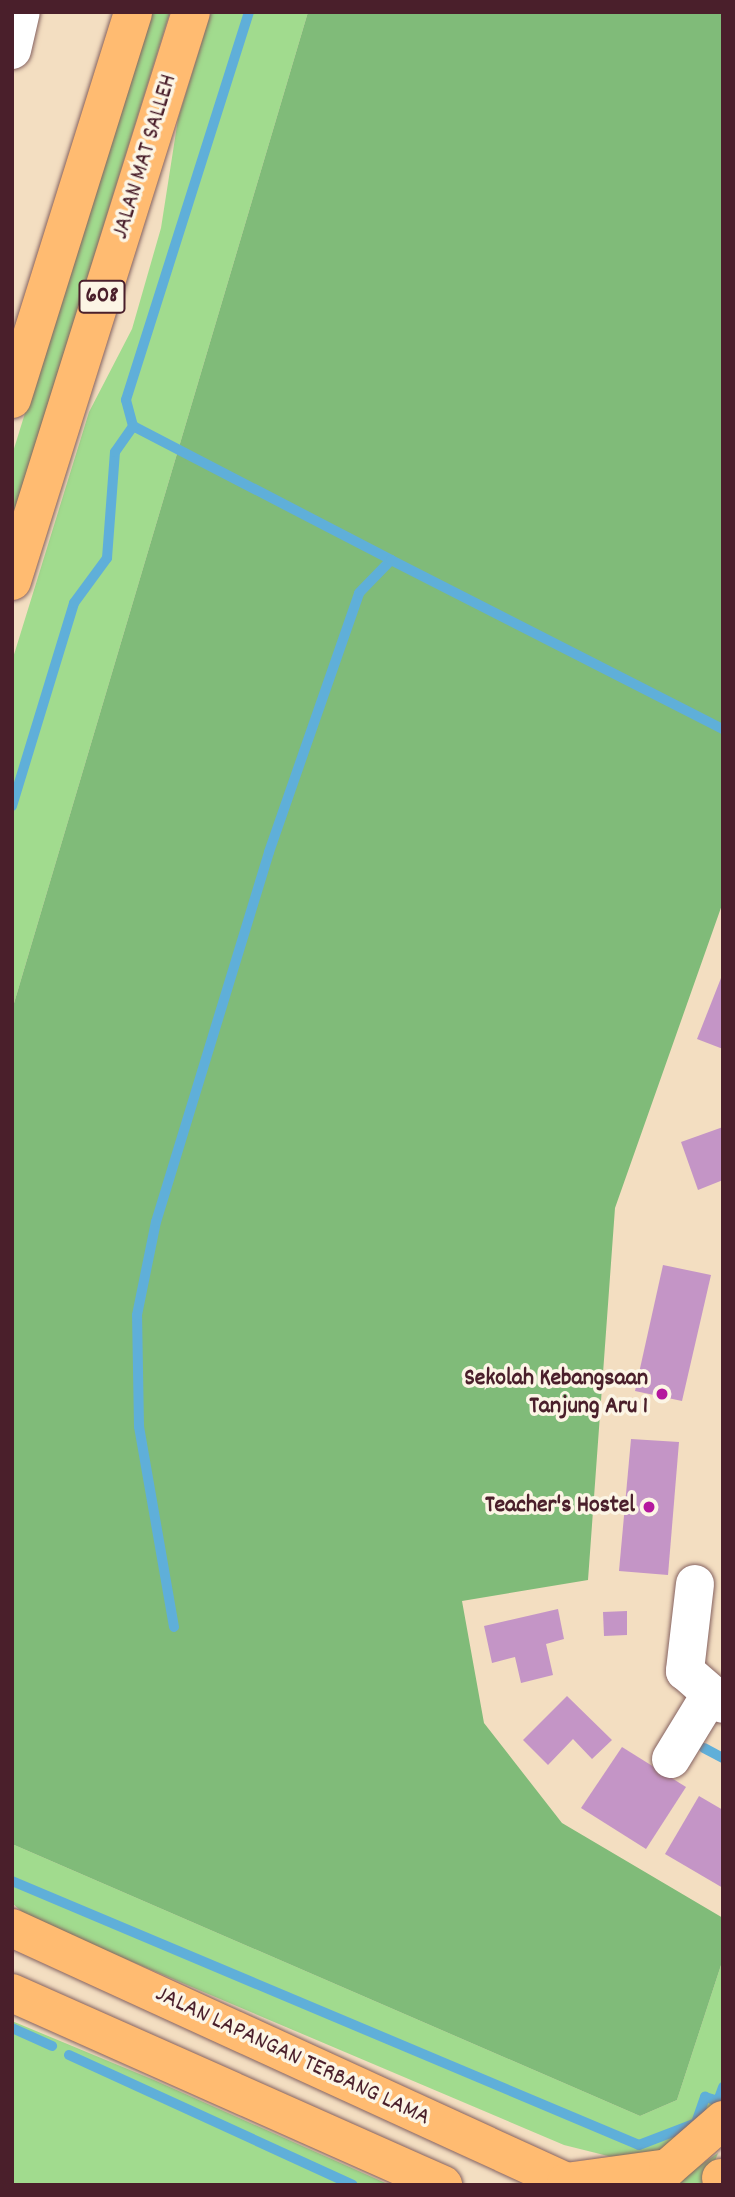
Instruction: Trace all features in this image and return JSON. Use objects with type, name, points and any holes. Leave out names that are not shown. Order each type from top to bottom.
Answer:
[{"type":"main road","name":"608","points":[[12,399],[133,12]]},
{"type":"main road","name":"JALAN MAT SALLEH","points":[[12,582],[191,12]]},
{"type":"main road","name":"JALAN LAPANGAN TERBANG LAMA","points":[[12,1928],[569,2183]]},
{"type":"main road","points":[[12,1993],[443,2185]]},
{"type":"main road","points":[[569,2183],[668,2168],[723,2120]]},
{"type":"street","points":[[12,50],[21,12]]},
{"type":"street","points":[[671,1759],[717,1700],[685,1671],[695,1584]]},
{"type":"green space","points":[[150,12],[170,12],[12,520],[12,455]]},
{"type":"green space","points":[[211,12],[308,12],[12,1010],[12,661],[89,412],[132,329],[161,228],[178,119]]},
{"type":"green space","points":[[308,12],[723,12],[723,902],[615,1208],[588,1580],[462,1601],[484,1723],[562,1823],[723,1918],[723,1959],[677,2100],[640,2116],[12,1844],[12,1010]]},
{"type":"green space","points":[[12,1844],[640,2116],[677,2100],[723,1959],[723,2106],[673,2153],[612,2157],[564,2145],[29,1918],[12,1903]]},
{"type":"green space","points":[[12,2021],[154,2080],[390,2185],[12,2185]]},
{"type":"green space","points":[[718,2153],[706,2185],[665,2185],[695,2169]]},
{"type":"building","points":[[723,973],[723,1049],[697,1039]]},
{"type":"building","points":[[723,1127],[723,1180],[698,1190],[681,1142]]},
{"type":"building","points":[[663,1265],[711,1275],[682,1401],[635,1391]]},
{"type":"building","name":"Teacher's Hostel","points":[[631,1439],[679,1442],[668,1575],[619,1571]]},
{"type":"building","points":[[558,1609],[564,1639],[546,1644],[553,1675],[521,1683],[515,1657],[492,1663],[484,1626]]},
{"type":"building","points":[[627,1611],[627,1635],[604,1636],[603,1612]]},
{"type":"building","points":[[567,1696],[612,1740],[592,1759],[573,1739],[548,1765],[523,1740]]},
{"type":"building","points":[[622,1747],[686,1787],[646,1849],[581,1808]]},
{"type":"building","points":[[699,1796],[723,1810],[723,1888],[665,1854]]},
{"type":"waterway","points":[[249,12],[126,400],[133,426],[391,560]]},
{"type":"waterway","points":[[12,806],[74,603],[107,558],[115,452],[133,426]]},
{"type":"waterway","points":[[174,1627],[139,1427],[137,1315],[156,1222],[269,852],[359,593],[391,560],[723,729]]},
{"type":"waterway","points":[[704,1748],[723,1758]]},
{"type":"waterway","points":[[12,1881],[639,2145],[696,2123],[705,2097],[718,2101],[723,2087]]},
{"type":"waterway","points":[[12,2028],[52,2046]]},
{"type":"waterway","points":[[69,2055],[353,2185]]},
{"type":"place","name":"Sekolah Kebangsaan Tanjung Aru 1","points":[[662,1394]]},
{"type":"place","name":"Teacher's Hostel","points":[[649,1507]]}]
